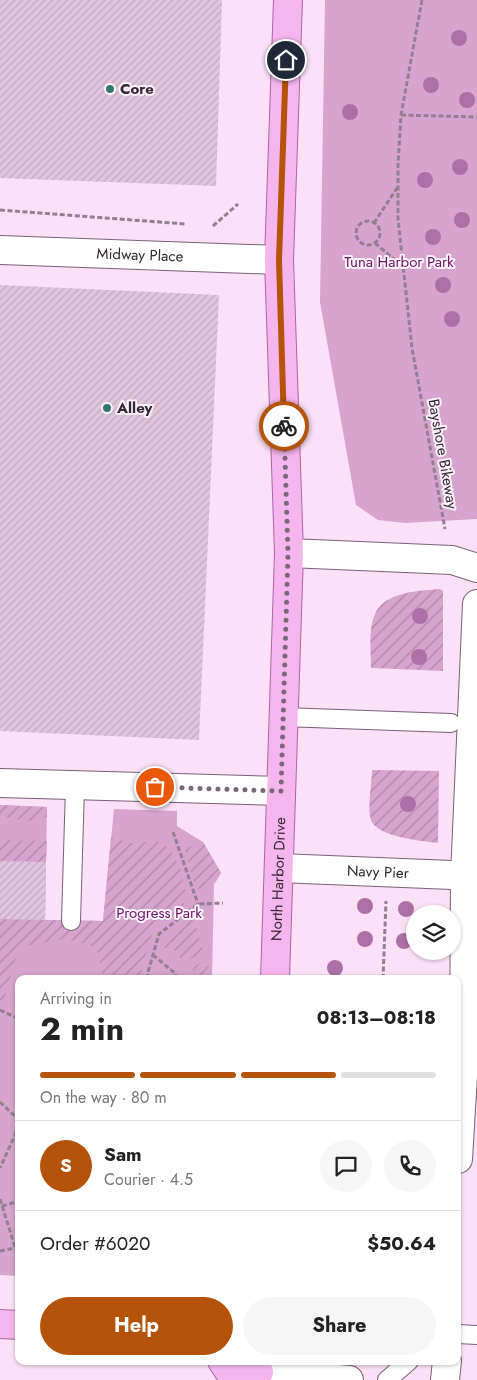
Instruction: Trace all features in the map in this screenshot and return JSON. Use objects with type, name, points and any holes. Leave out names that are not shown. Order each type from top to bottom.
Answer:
[{"type":"main road","name":"North Harbor Drive","points":[[275,975],[288,553],[279,260],[288,0]]},
{"type":"main road","points":[[0,1324],[15,1325]]},
{"type":"main road","points":[[223,1370],[260,1371]]},
{"type":"street","name":"Midway Place","points":[[0,250],[279,260]]},
{"type":"street","points":[[288,553],[464,564]]},
{"type":"street","points":[[461,1109],[471,876],[477,604]]},
{"type":"street","points":[[0,783],[281,791]]},
{"type":"street","name":"Navy Pier","points":[[279,868],[471,876]]},
{"type":"street","points":[[445,1380],[447,1365]]},
{"type":"street","points":[[260,1371],[349,1380]]},
{"type":"lane","points":[[283,717],[451,723]]},
{"type":"lane","points":[[71,921],[75,786]]},
{"type":"lane","points":[[461,1334],[477,1335]]},
{"type":"lane","points":[[387,1380],[404,1365]]},
{"type":"path","name":"Bayshore Bikeway","points":[[422,0],[401,115],[398,188],[403,268],[412,348],[464,564]]},
{"type":"path","points":[[401,115],[477,117]]},
{"type":"path","points":[[374,223],[398,188]]},
{"type":"path","points":[[205,226],[215,226],[238,204]]},
{"type":"path","points":[[0,210],[195,225]]},
{"type":"path","points":[[374,223],[362,222],[356,232],[358,240],[364,245],[375,243]]},
{"type":"path","points":[[374,223],[380,233],[375,243]]},
{"type":"path","points":[[375,243],[403,268]]},
{"type":"path","points":[[173,832],[198,904]]},
{"type":"path","points":[[383,975],[386,898]]},
{"type":"path","points":[[147,975],[159,934],[198,904],[223,903]]},
{"type":"path","points":[[153,955],[176,975]]},
{"type":"path","points":[[0,1010],[15,1017]]},
{"type":"path","points":[[0,1102],[15,1115]]},
{"type":"path","points":[[0,1168],[15,1135]]},
{"type":"path","points":[[0,1199],[15,1242]]},
{"type":"path","points":[[2,1206],[15,1202]]},
{"type":"path","points":[[0,1251],[15,1247]]},
{"type":"green space","name":"Tuna Harbor Park","points":[[325,0],[477,0],[477,519],[405,523],[378,520],[356,505],[320,302]]},
{"type":"green space","points":[[440,589],[443,591],[443,671],[371,668],[371,627],[380,606],[404,594]]},
{"type":"green space","points":[[372,770],[439,771],[438,843],[401,837],[375,826],[371,820],[369,810]]},
{"type":"green space","name":"Progress Park","points":[[0,805],[47,807],[45,920],[103,921],[114,809],[177,811],[177,826],[203,842],[221,873],[214,884],[212,975],[15,975],[15,1276],[0,1275]]},
{"type":"green space","points":[[0,805],[47,807],[47,817],[30,821],[0,817]]},
{"type":"green space","points":[[111,837],[131,843],[157,841],[170,849],[180,868],[187,897],[183,906],[153,931],[140,975],[103,975],[96,947],[65,939],[19,947],[3,1004],[0,1002],[0,919],[103,921]]},
{"type":"green space","points":[[0,840],[47,841],[46,862],[0,861]]},
{"type":"green space","points":[[203,842],[221,873],[215,883],[196,890],[185,849]]},
{"type":"green space","points":[[193,917],[204,953],[184,962],[173,949],[162,947],[169,933]]},
{"type":"green space","points":[[206,960],[210,971],[208,975],[190,975],[195,966]]},
{"type":"pier","points":[[475,1283],[477,1283],[477,1380],[466,1380],[468,1334]]},
{"type":"building","name":"Core","points":[[0,0],[222,0],[216,186],[0,178]]},
{"type":"building","name":"Alley","points":[[0,285],[219,295],[199,740],[0,731]]},
{"type":"building","points":[[0,861],[46,862],[45,920],[0,919]]},
{"type":"way so far","points":[[155,787],[281,791],[288,553],[284,426]]},
{"type":"place","name":"Core","points":[[110,89]]},
{"type":"place","name":"Alley","points":[[107,408]]},
{"type":"route","points":[[284,426],[279,260],[286,60]]}]
